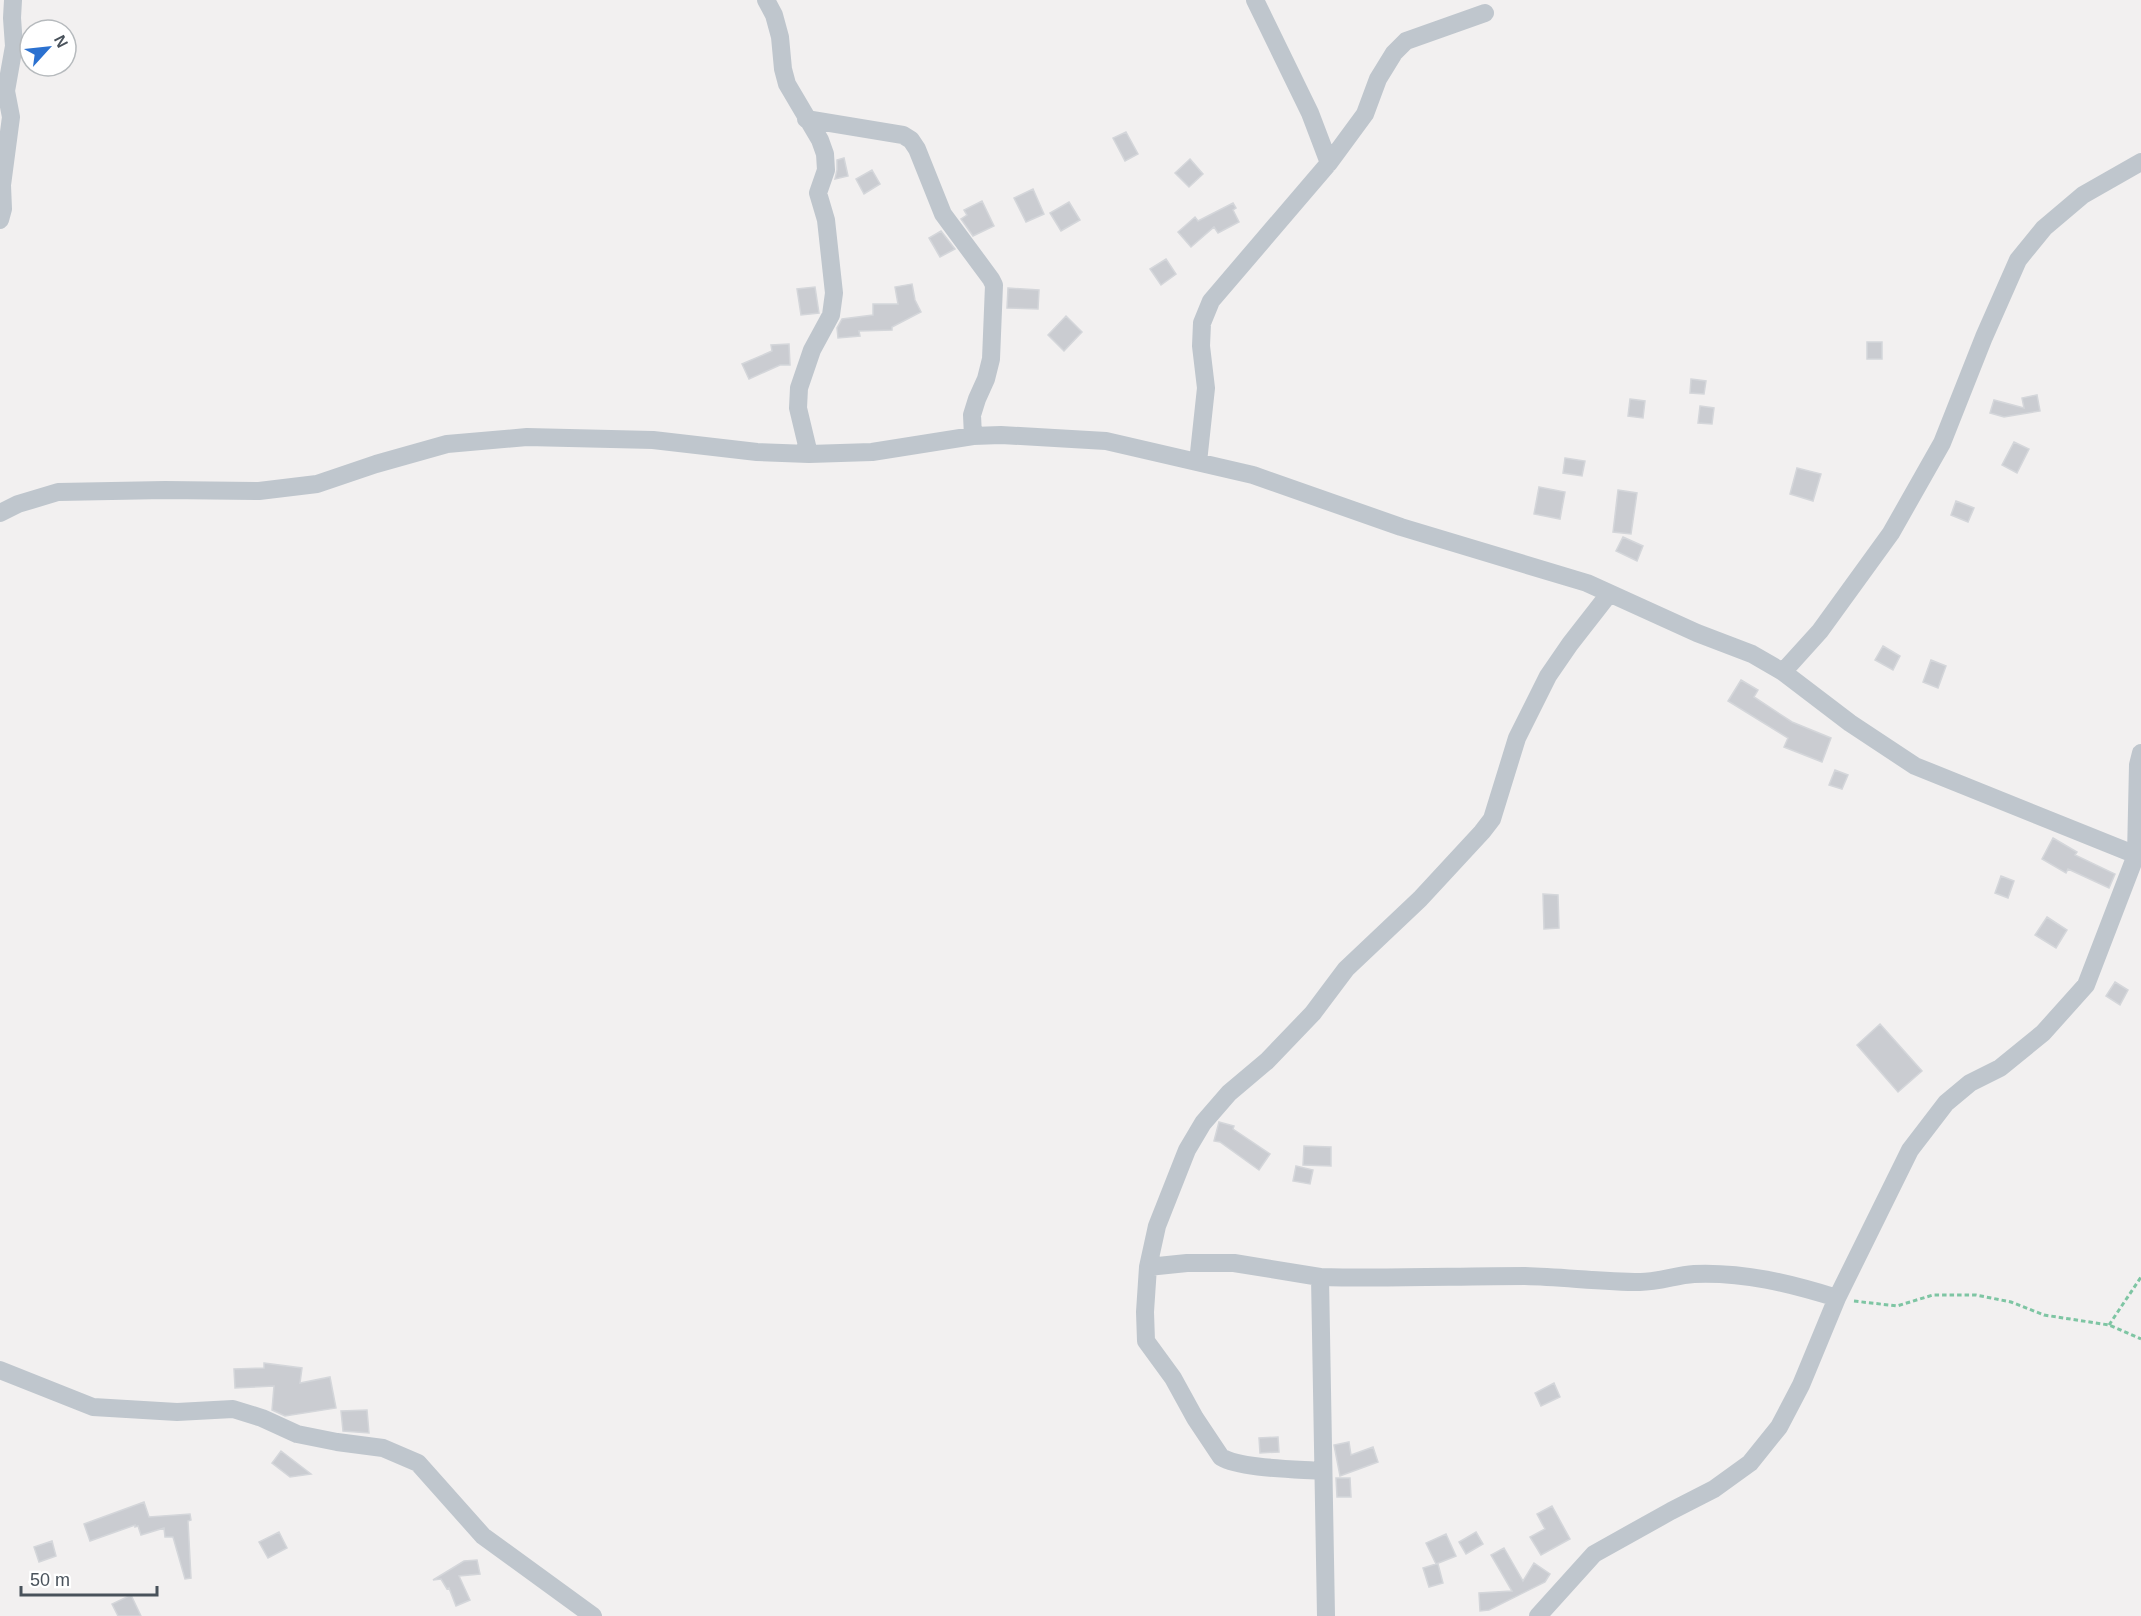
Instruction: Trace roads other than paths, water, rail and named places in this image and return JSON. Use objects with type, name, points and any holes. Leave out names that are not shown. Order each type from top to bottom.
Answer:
[{"type":"street","points":[[0,220],[3,209],[2,185],[10,117],[6,91],[14,46],[13,0]]},
{"type":"street","points":[[766,0],[774,15],[780,38],[787,84],[820,140],[825,154],[826,170],[818,194],[826,219],[834,293],[831,315],[812,350],[799,388],[798,408],[809,454]]},
{"type":"street","points":[[1255,0],[1310,113],[1329,163]]},
{"type":"street","points":[[1198,462],[1206,388],[1201,346],[1202,323],[1211,301],[1329,163],[1365,114],[1378,79],[1394,53],[1406,41],[1485,13]]},
{"type":"street","points":[[806,119],[903,135],[911,140],[917,149],[943,214],[992,279],[994,285],[991,359],[972,415],[973,436]]},
{"type":"street","points":[[1783,672],[1820,630],[1891,533],[1942,443],[1984,337],[2018,260],[2044,228],[2083,195],[2141,162]]},
{"type":"street","points":[[0,513],[18,504],[58,492],[259,491],[317,484],[447,444],[527,437],[653,440],[758,452],[809,454],[872,452],[973,436],[1001,435],[1106,441],[1253,475],[1401,527],[1587,584],[1697,633],[1752,654],[1783,672],[1850,723],[1915,766],[2138,856]]},
{"type":"street","points":[[1323,1471],[1251,1465],[1227,1460],[1221,1456],[1195,1418],[1173,1378],[1146,1341],[1148,1267],[1157,1226],[1188,1150],[1203,1123],[1229,1093],[1267,1061],[1313,1013],[1346,969],[1419,899],[1487,826],[1492,819],[1517,738],[1548,676],[1609,594]]},
{"type":"street","points":[[1538,1616],[1594,1554],[1671,1510],[1714,1489],[1750,1463],[1779,1427],[1801,1385],[1837,1298],[1910,1150],[1946,1103],[1970,1083],[2000,1068],[2043,1033],[2086,985],[2138,856],[2138,765],[2141,753]]},
{"type":"street","points":[[1148,1267],[1187,1263],[1234,1263],[1320,1277],[1377,1279],[1528,1276],[1640,1282],[1664,1281],[1690,1274],[1732,1274],[1799,1286],[1837,1298]]},
{"type":"street","points":[[1320,1277],[1326,1616]]},
{"type":"street","points":[[0,1370],[93,1407],[177,1412],[233,1409],[262,1418],[297,1434],[383,1448],[418,1463],[483,1536],[593,1616]]}]
